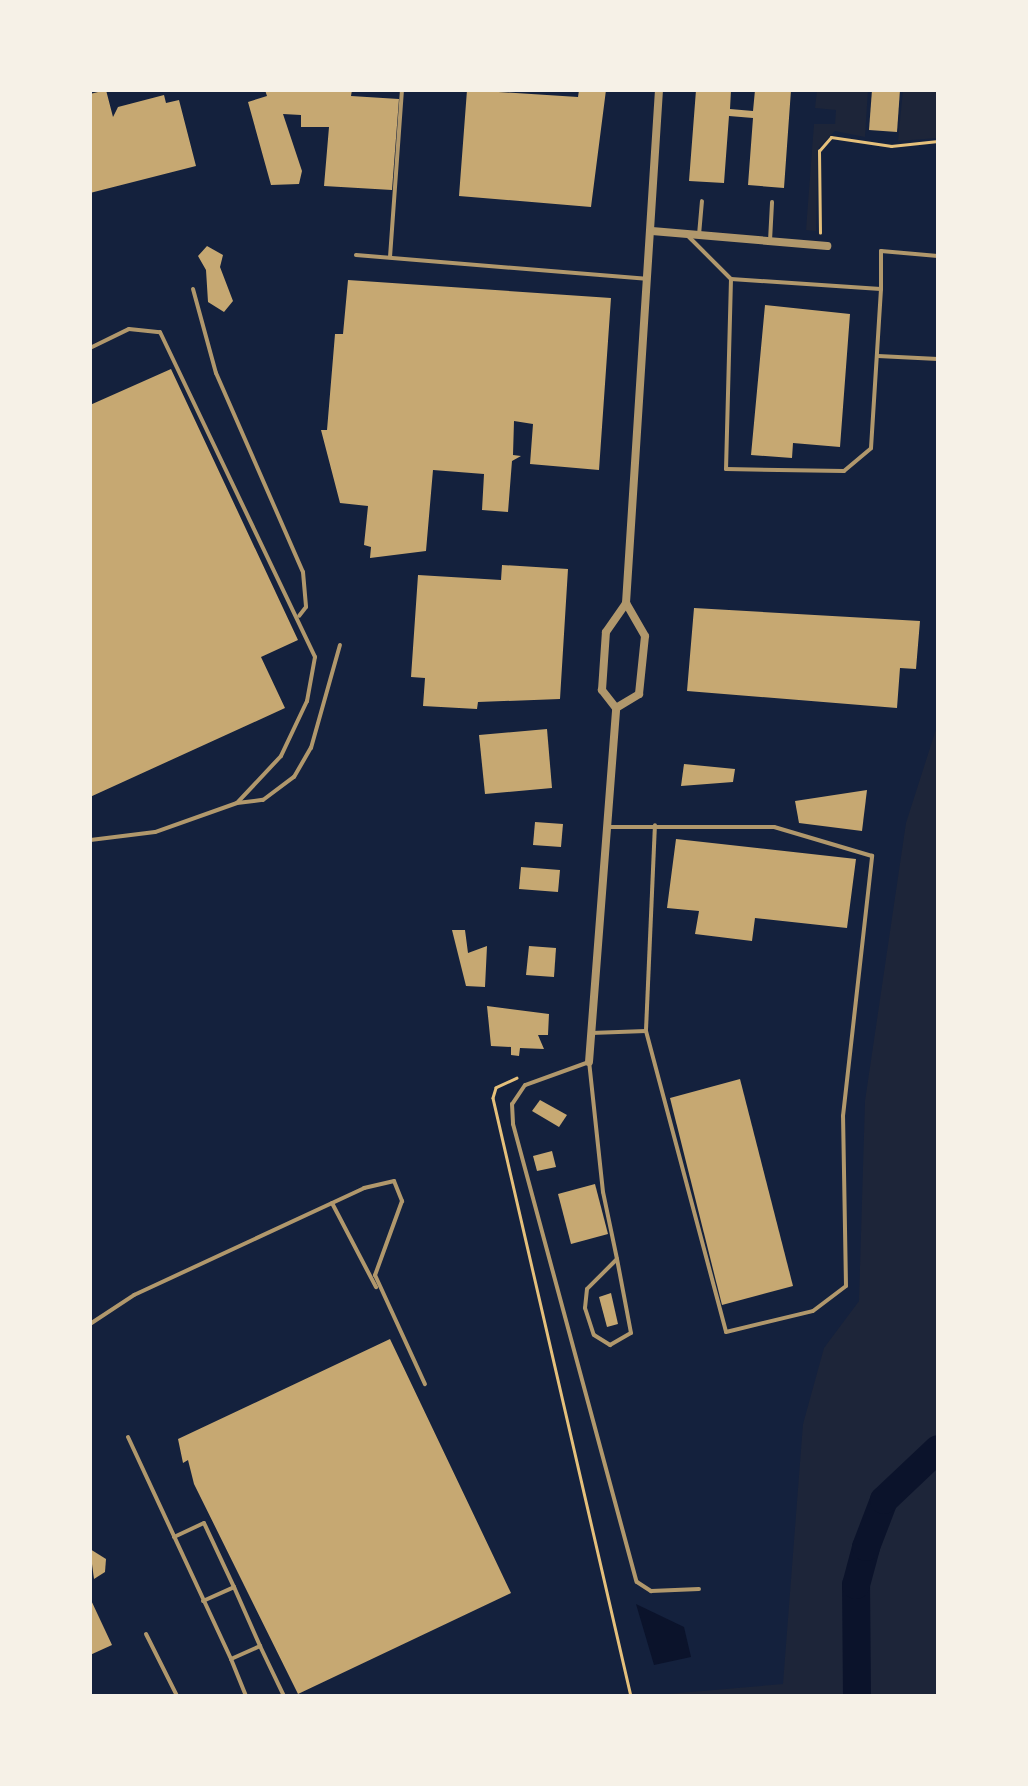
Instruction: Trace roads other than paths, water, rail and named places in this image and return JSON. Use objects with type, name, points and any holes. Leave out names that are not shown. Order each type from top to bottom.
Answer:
[{"type":"street","points":[[589,1062],[616,708],[602,690],[606,632],[626,603],[659,90]]},
{"type":"street","points":[[652,231],[823,246]]},
{"type":"street","points":[[616,708],[639,694],[645,636],[626,603]]},
{"type":"lane","points":[[390,258],[402,90]]},
{"type":"lane","points":[[698,235],[702,201]]},
{"type":"lane","points":[[770,241],[772,202]]},
{"type":"lane","points":[[686,234],[731,279],[881,289]]},
{"type":"lane","points":[[731,279],[726,469],[844,471],[871,448],[881,252],[938,256]]},
{"type":"lane","points":[[356,254],[648,280]]},
{"type":"lane","points":[[193,290],[216,374],[303,572],[306,607],[299,616]]},
{"type":"lane","points":[[90,348],[129,329],[160,332],[299,616],[315,657],[307,701],[282,756],[237,803]]},
{"type":"lane","points":[[877,356],[938,359]]},
{"type":"lane","points":[[90,840],[154,832],[237,803],[264,800],[294,777],[311,748],[340,645]]},
{"type":"lane","points":[[607,827],[655,825],[774,827],[872,856],[843,1116],[846,1286],[813,1311],[726,1332],[646,1031],[655,825]]},
{"type":"lane","points":[[591,1033],[646,1031]]},
{"type":"lane","points":[[617,1259],[587,1289],[585,1308],[594,1335],[610,1346],[631,1333],[595,1139],[589,1062],[525,1085],[512,1104],[513,1124],[636,1582],[650,1591],[699,1590]]},
{"type":"lane","points":[[90,1324],[134,1296],[383,1180],[400,1188],[397,1221],[375,1274],[381,1296]]},
{"type":"lane","points":[[332,1203],[425,1384]]},
{"type":"lane","points":[[128,1437],[247,1695]]},
{"type":"lane","points":[[174,1537],[204,1524],[284,1696]]},
{"type":"lane","points":[[204,1601],[234,1587]]},
{"type":"lane","points":[[146,1634],[177,1696]]},
{"type":"lane","points":[[231,1659],[260,1646]]},
{"type":"waterway","points":[[857,1696],[856,1585],[866,1547],[884,1500],[938,1449]]}]
